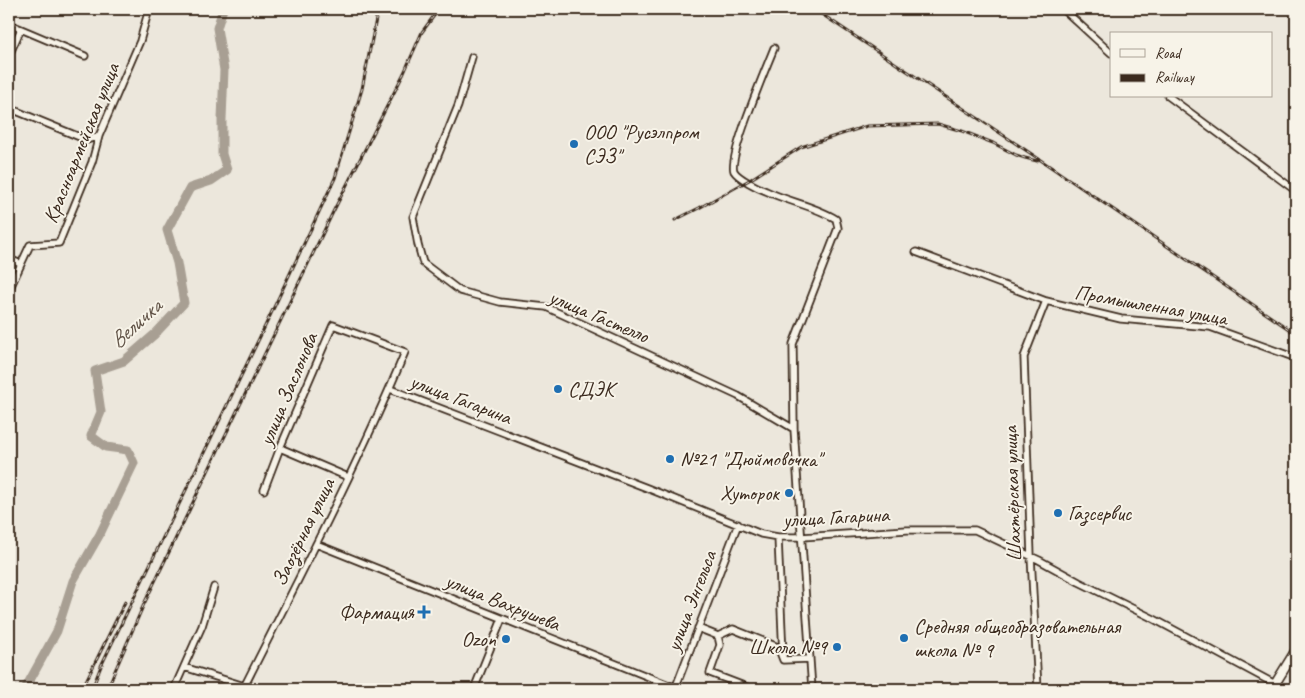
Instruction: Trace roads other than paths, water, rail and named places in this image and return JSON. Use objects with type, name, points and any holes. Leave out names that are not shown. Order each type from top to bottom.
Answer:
[{"type":"main road","points":[[1275,687],[1296,650]]},
{"type":"street","name":"Красноармейская улица","points":[[9,290],[30,245],[59,243],[92,162],[99,136],[140,42],[149,9]]},
{"type":"street","points":[[1063,9],[1110,52]]},
{"type":"street","points":[[9,24],[85,56]]},
{"type":"street","points":[[9,55],[21,29]]},
{"type":"street","points":[[774,48],[743,127],[733,163],[734,170],[741,178],[766,191],[826,212],[836,219],[838,228],[793,344],[794,429],[812,689]]},
{"type":"street","name":"улица Гастелло","points":[[472,57],[458,106],[413,217],[423,263],[460,291],[500,302],[546,307],[738,396],[794,429]]},
{"type":"street","points":[[1171,98],[1296,191]]},
{"type":"street","points":[[9,108],[87,140],[99,136]]},
{"type":"street","name":"Промышленная улица","points":[[916,252],[1046,301],[1121,319],[1210,327],[1296,358]]},
{"type":"street","points":[[9,259],[21,264]]},
{"type":"street","name":"Шахтёрская улица","points":[[1038,689],[1024,358],[1046,301]]},
{"type":"street","name":"улица Заслонова","points":[[264,490],[333,325],[405,352],[390,389]]},
{"type":"street","name":"улица Гагарина","points":[[390,389],[761,534],[778,537],[802,537],[907,530],[974,530],[1031,556],[1152,618],[1275,687]]},
{"type":"street","name":"Заозёрная улица","points":[[244,688],[316,544],[390,389]]},
{"type":"street","points":[[280,448],[348,477]]},
{"type":"street","name":"улица Энгельса","points":[[676,689],[738,524]]},
{"type":"street","points":[[778,537],[783,660]]},
{"type":"street","name":"улица Вахрушева","points":[[316,544],[676,689]]},
{"type":"street","points":[[174,689],[202,626],[214,587]]},
{"type":"street","points":[[474,689],[502,619]]},
{"type":"street","points":[[698,628],[718,636],[733,629],[778,647],[783,660]]},
{"type":"street","points":[[718,636],[720,645],[710,673],[752,689]]},
{"type":"street","points":[[783,660],[810,659]]},
{"type":"street","points":[[184,667],[244,688],[254,689]]},
{"type":"waterway","name":"Величка","points":[[25,689],[57,631],[73,581],[100,534],[134,463],[128,450],[106,447],[91,436],[101,412],[95,371],[124,361],[155,334],[184,303],[177,263],[167,230],[190,188],[211,181],[227,170],[222,154],[224,70],[217,28],[223,9]]},
{"type":"railway","points":[[92,689],[101,666],[335,178],[362,89],[378,9]]},
{"type":"railway","points":[[107,689],[144,604],[334,210],[404,73],[422,32],[439,9]]},
{"type":"railway","points":[[814,9],[1296,334]]},
{"type":"railway","points":[[675,220],[751,179],[801,147],[867,126],[938,124],[962,131],[993,143],[1016,155],[1037,161]]},
{"type":"railway","points":[[82,689],[125,602]]},
{"type":"place","name":"ООО \"Русэлпром СЭЗ\"","points":[[574,144]]},
{"type":"place","name":"СДЭК","points":[[558,389]]},
{"type":"place","name":"№21 \"Дюймовочка\"","points":[[670,459]]},
{"type":"place","name":"Хуторок","points":[[789,493]]},
{"type":"place","name":"Газсервис","points":[[1058,513]]},
{"type":"place","name":"Фармация","points":[[424,612]]},
{"type":"place","name":"Средняя общеобразовательная школа № 9","points":[[904,638]]},
{"type":"place","name":"Ozon","points":[[506,639]]},
{"type":"place","name":"Школа №9","points":[[837,647]]}]
